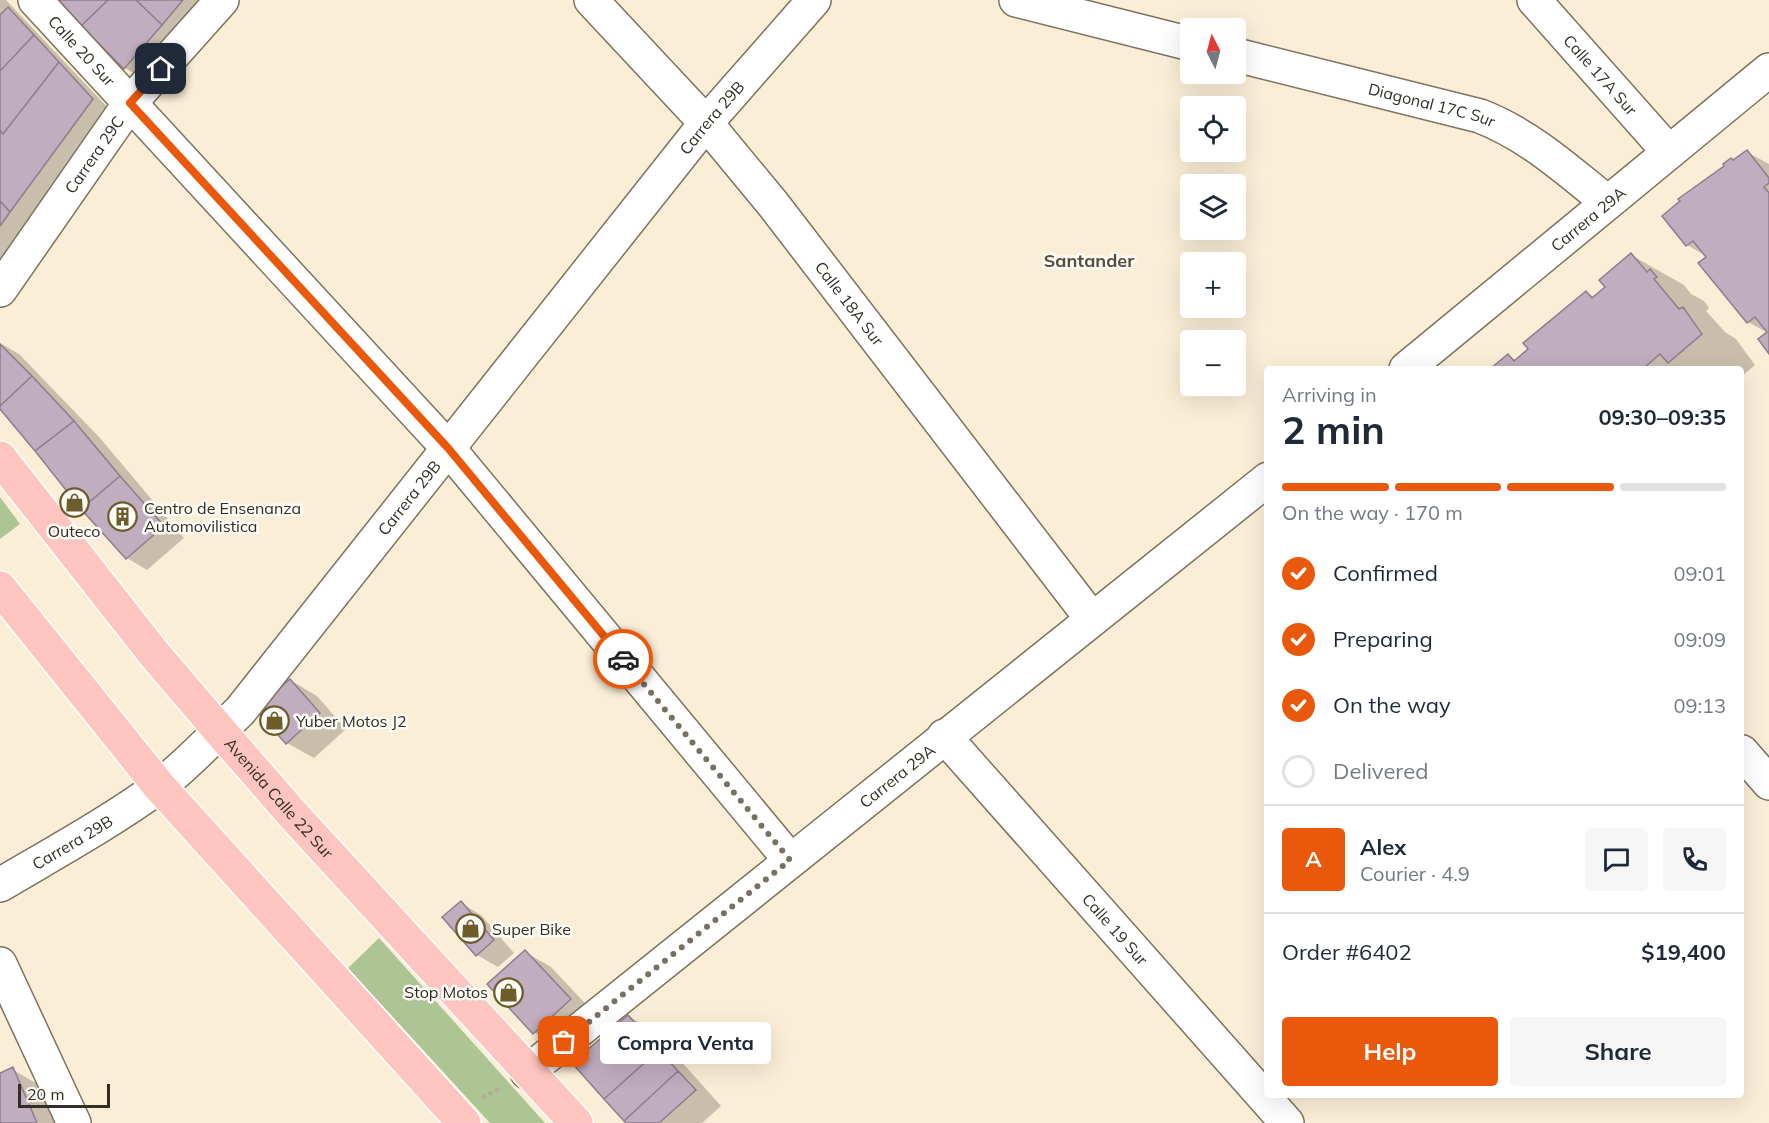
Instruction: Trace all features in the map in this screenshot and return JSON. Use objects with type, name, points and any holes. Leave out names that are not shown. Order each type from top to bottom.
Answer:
[{"type":"main road","name":"Avenida Calle 22 Sur","points":[[0,458],[155,655],[220,731],[527,1072],[576,1123]]},
{"type":"main road","points":[[0,588],[159,786],[455,1120]]},
{"type":"street","name":"Calle 20 Sur","points":[[35,0],[448,448],[790,860]]},
{"type":"street","name":"Carrera 29C","points":[[0,290],[130,103],[222,0]]},
{"type":"street","name":"Calle 18A Sur","points":[[591,0],[706,123],[773,204],[1092,619]]},
{"type":"street","name":"Carrera 29B","points":[[0,885],[98,828],[159,786],[240,711],[706,123],[814,0]]},
{"type":"street","points":[[1016,0],[1180,41]]},
{"type":"street","name":"Calle 17A Sur","points":[[1534,0],[1668,151]]},
{"type":"street","name":"Diagonal 17C Sur","points":[[1246,58],[1480,116],[1509,127],[1527,138],[1606,201]]},
{"type":"street","name":"Carrera 29A","points":[[1410,366],[1606,201],[1769,70]]},
{"type":"street","name":"Carrera 29A","points":[[527,1072],[1264,482]]},
{"type":"street","name":"Calle 19 Sur","points":[[944,736],[1264,1097]]},
{"type":"street","points":[[1744,754],[1769,783]]},
{"type":"street","points":[[0,964],[74,1123]]},
{"type":"street","name":"Calle 19 Sur","points":[[1265,1098],[1287,1123]]},
{"type":"path","points":[[455,1120],[527,1072]]},
{"type":"green space","points":[[0,497],[20,524],[0,539]]},
{"type":"green space","points":[[379,938],[545,1123],[490,1123],[348,968]]},
{"type":"building","points":[[55,0],[108,0],[81,26]]},
{"type":"building","points":[[108,0],[136,0],[162,25],[124,69],[81,26]]},
{"type":"building","points":[[136,0],[183,0],[162,25]]},
{"type":"building","points":[[8,7],[34,35],[0,71],[0,15]]},
{"type":"building","points":[[34,35],[59,62],[3,134],[0,130],[0,71]]},
{"type":"building","points":[[59,62],[93,99],[10,212],[0,201],[0,130],[3,134]]},
{"type":"building","points":[[1747,150],[1769,178],[1769,183],[1764,187],[1769,193],[1769,354],[1758,339],[1767,332],[1755,317],[1747,323],[1698,263],[1706,257],[1693,241],[1686,246],[1662,216],[1680,201],[1678,199],[1724,166],[1723,164]]},
{"type":"building","points":[[0,201],[10,212],[0,226]]},
{"type":"building","points":[[1631,253],[1647,272],[1650,269],[1657,277],[1654,279],[1679,309],[1683,307],[1702,334],[1668,363],[1660,354],[1646,366],[1494,366],[1508,354],[1514,361],[1528,349],[1523,343],[1586,291],[1592,298],[1605,287],[1599,280]]},
{"type":"building","points":[[0,344],[32,376],[0,406]]},
{"type":"building","points":[[32,376],[74,421],[35,451],[0,409],[0,406]]},
{"type":"building","points":[[74,421],[120,476],[81,509],[35,451]]},
{"type":"building","name":"Centro de Ensenanza Automovilistica","points":[[120,476],[164,526],[126,559],[81,509]]},
{"type":"building","points":[[290,679],[320,713],[286,744],[255,709]]},
{"type":"building","points":[[461,901],[494,940],[476,956],[442,917]]},
{"type":"building","points":[[525,950],[571,999],[533,1034],[487,984]]},
{"type":"building","points":[[628,1015],[659,1050],[604,1099],[572,1063]]},
{"type":"building","points":[[659,1050],[678,1071],[624,1121],[604,1099]]},
{"type":"building","points":[[13,1067],[37,1123],[0,1123],[0,1073]]},
{"type":"building","points":[[678,1071],[696,1090],[659,1123],[626,1123],[624,1121]]},
{"type":"way so far","points":[[564,1042],[790,860],[623,659]]},
{"type":"place","name":"Outeco","points":[[74,503]]},
{"type":"place","name":"Centro de Ensenanza Automovilistica","points":[[123,517]]},
{"type":"place","name":"Yuber Motos J2","points":[[275,721]]},
{"type":"place","name":"Super Bike","points":[[471,929]]},
{"type":"place","name":"Stop Motos","points":[[509,992]]},
{"type":"place","name":"Compra Venta","points":[[564,1042]]},
{"type":"district","name":"Santander","points":[[1089,260]]},
{"type":"route","points":[[161,69],[130,103],[448,448],[623,659]]}]
